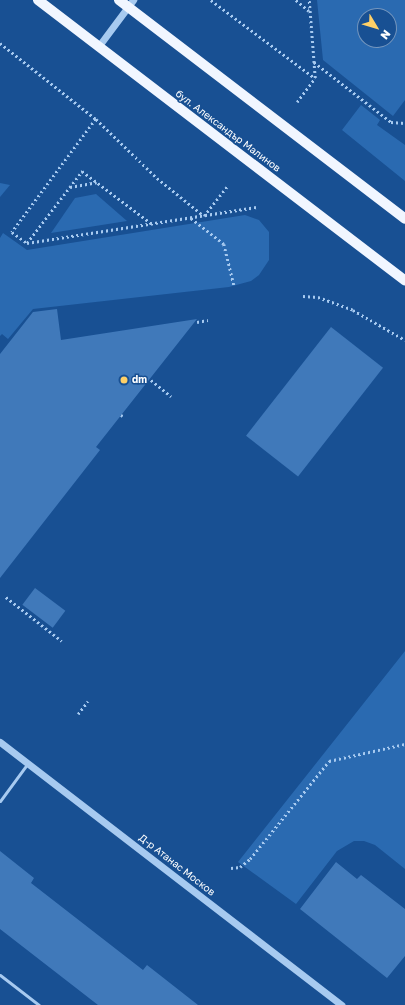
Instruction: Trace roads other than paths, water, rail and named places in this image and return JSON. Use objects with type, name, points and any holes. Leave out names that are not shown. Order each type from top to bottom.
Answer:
[{"type":"main road","name":"бул. Александър Малинов","points":[[38,0],[405,281]]},
{"type":"main road","points":[[119,0],[131,4],[405,219]]},
{"type":"street","points":[[98,47],[131,4]]},
{"type":"street","name":"Д-р Атанас Москов","points":[[0,742],[341,1005]]},
{"type":"lane","points":[[0,801],[28,763]]},
{"type":"lane","points":[[0,975],[38,1005]]},
{"type":"place","name":"dm","points":[[124,380]]}]
